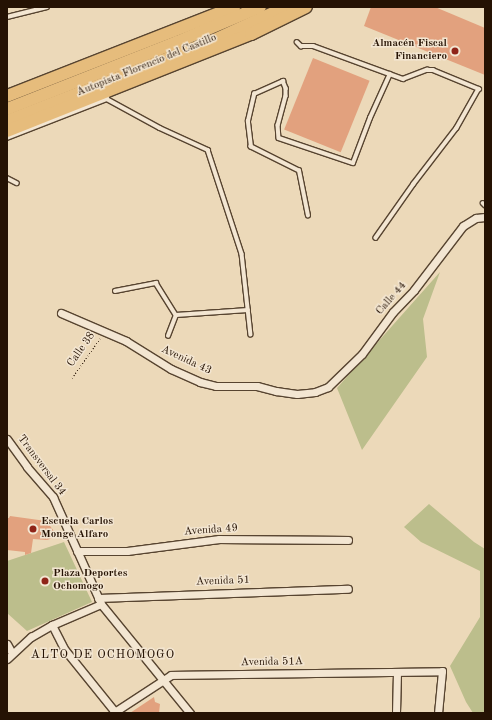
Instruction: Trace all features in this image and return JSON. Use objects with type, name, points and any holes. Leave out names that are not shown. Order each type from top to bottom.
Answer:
[{"type":"highway","points":[[7,96],[234,7]]},
{"type":"highway","name":"Autopista Florencio del Castillo","points":[[7,109],[177,42],[260,7]]},
{"type":"highway","name":"Autopista Florencio del Castillo","points":[[7,121],[210,42],[286,7]]},
{"type":"highway","points":[[7,131],[108,95],[253,37],[306,7]]},
{"type":"street","name":"Calle 44","points":[[311,392],[328,387],[340,377],[362,354],[393,312],[414,290],[463,226],[476,218],[485,216]]},
{"type":"street","name":"Avenida 43","points":[[62,312],[126,341],[171,369],[181,372],[200,382],[216,386],[257,386],[297,394],[311,392]]},
{"type":"street","name":"Transversal 34","points":[[7,439],[27,467],[53,497],[100,601],[190,713]]},
{"type":"street","name":"Avenida 49","points":[[77,551],[127,551],[219,540],[348,540]]},
{"type":"street","name":"Avenida 51","points":[[10,656],[31,637],[100,601],[348,589]]},
{"type":"street","points":[[52,625],[65,650],[114,712]]},
{"type":"street","points":[[7,644],[10,656]]},
{"type":"street","name":"Avenida 51A","points":[[114,712],[171,675],[442,671],[438,713]]},
{"type":"street","points":[[396,713],[397,672]]},
{"type":"lane","points":[[7,17],[47,7]]},
{"type":"lane","points":[[297,42],[301,46],[313,46],[403,79],[427,70],[433,70],[479,89],[457,128],[414,184],[396,212],[376,238]]},
{"type":"lane","points":[[308,216],[303,184],[299,171],[251,147],[248,121],[254,94],[283,81],[286,88],[286,96],[278,124],[279,138],[353,164],[370,118],[390,74]]},
{"type":"lane","points":[[7,138],[108,95],[160,128],[208,150],[242,254],[251,335]]},
{"type":"lane","points":[[7,178],[16,183]]},
{"type":"lane","points":[[115,291],[156,283],[176,315]]},
{"type":"lane","points":[[176,315],[248,310]]},
{"type":"lane","points":[[168,336],[176,315]]},
{"type":"path","name":"Calle 38","points":[[72,378],[105,332]]},
{"type":"green space","points":[[440,272],[423,319],[427,357],[362,450],[337,388]]},
{"type":"green space","points":[[429,504],[474,542],[485,549],[485,713],[473,713],[466,702],[450,666],[480,617],[480,571],[421,542],[404,527]]},
{"type":"green space","name":"Plaza Deportes Ochomogo","points":[[64,542],[92,602],[27,631],[7,613],[7,561]]},
{"type":"building","name":"Almacén Fiscal Financiero","points":[[371,7],[435,7],[485,28],[485,75],[364,26]]},
{"type":"building","points":[[313,58],[370,81],[341,152],[284,129]]},
{"type":"building","points":[[10,516],[46,521],[58,536],[47,540],[33,539],[31,553],[25,555],[25,552],[7,550],[7,518]]},
{"type":"building","points":[[154,697],[155,702],[160,704],[159,713],[130,713]]},
{"type":"place","name":"Almacén Fiscal Financiero","points":[[455,51]]},
{"type":"place","name":"Escuela Carlos Monge Alfaro","points":[[33,529]]},
{"type":"place","name":"Plaza Deportes Ochomogo","points":[[45,581]]},
{"type":"district","name":"ALTO DE OCHOMOGO","points":[[103,656]]}]
